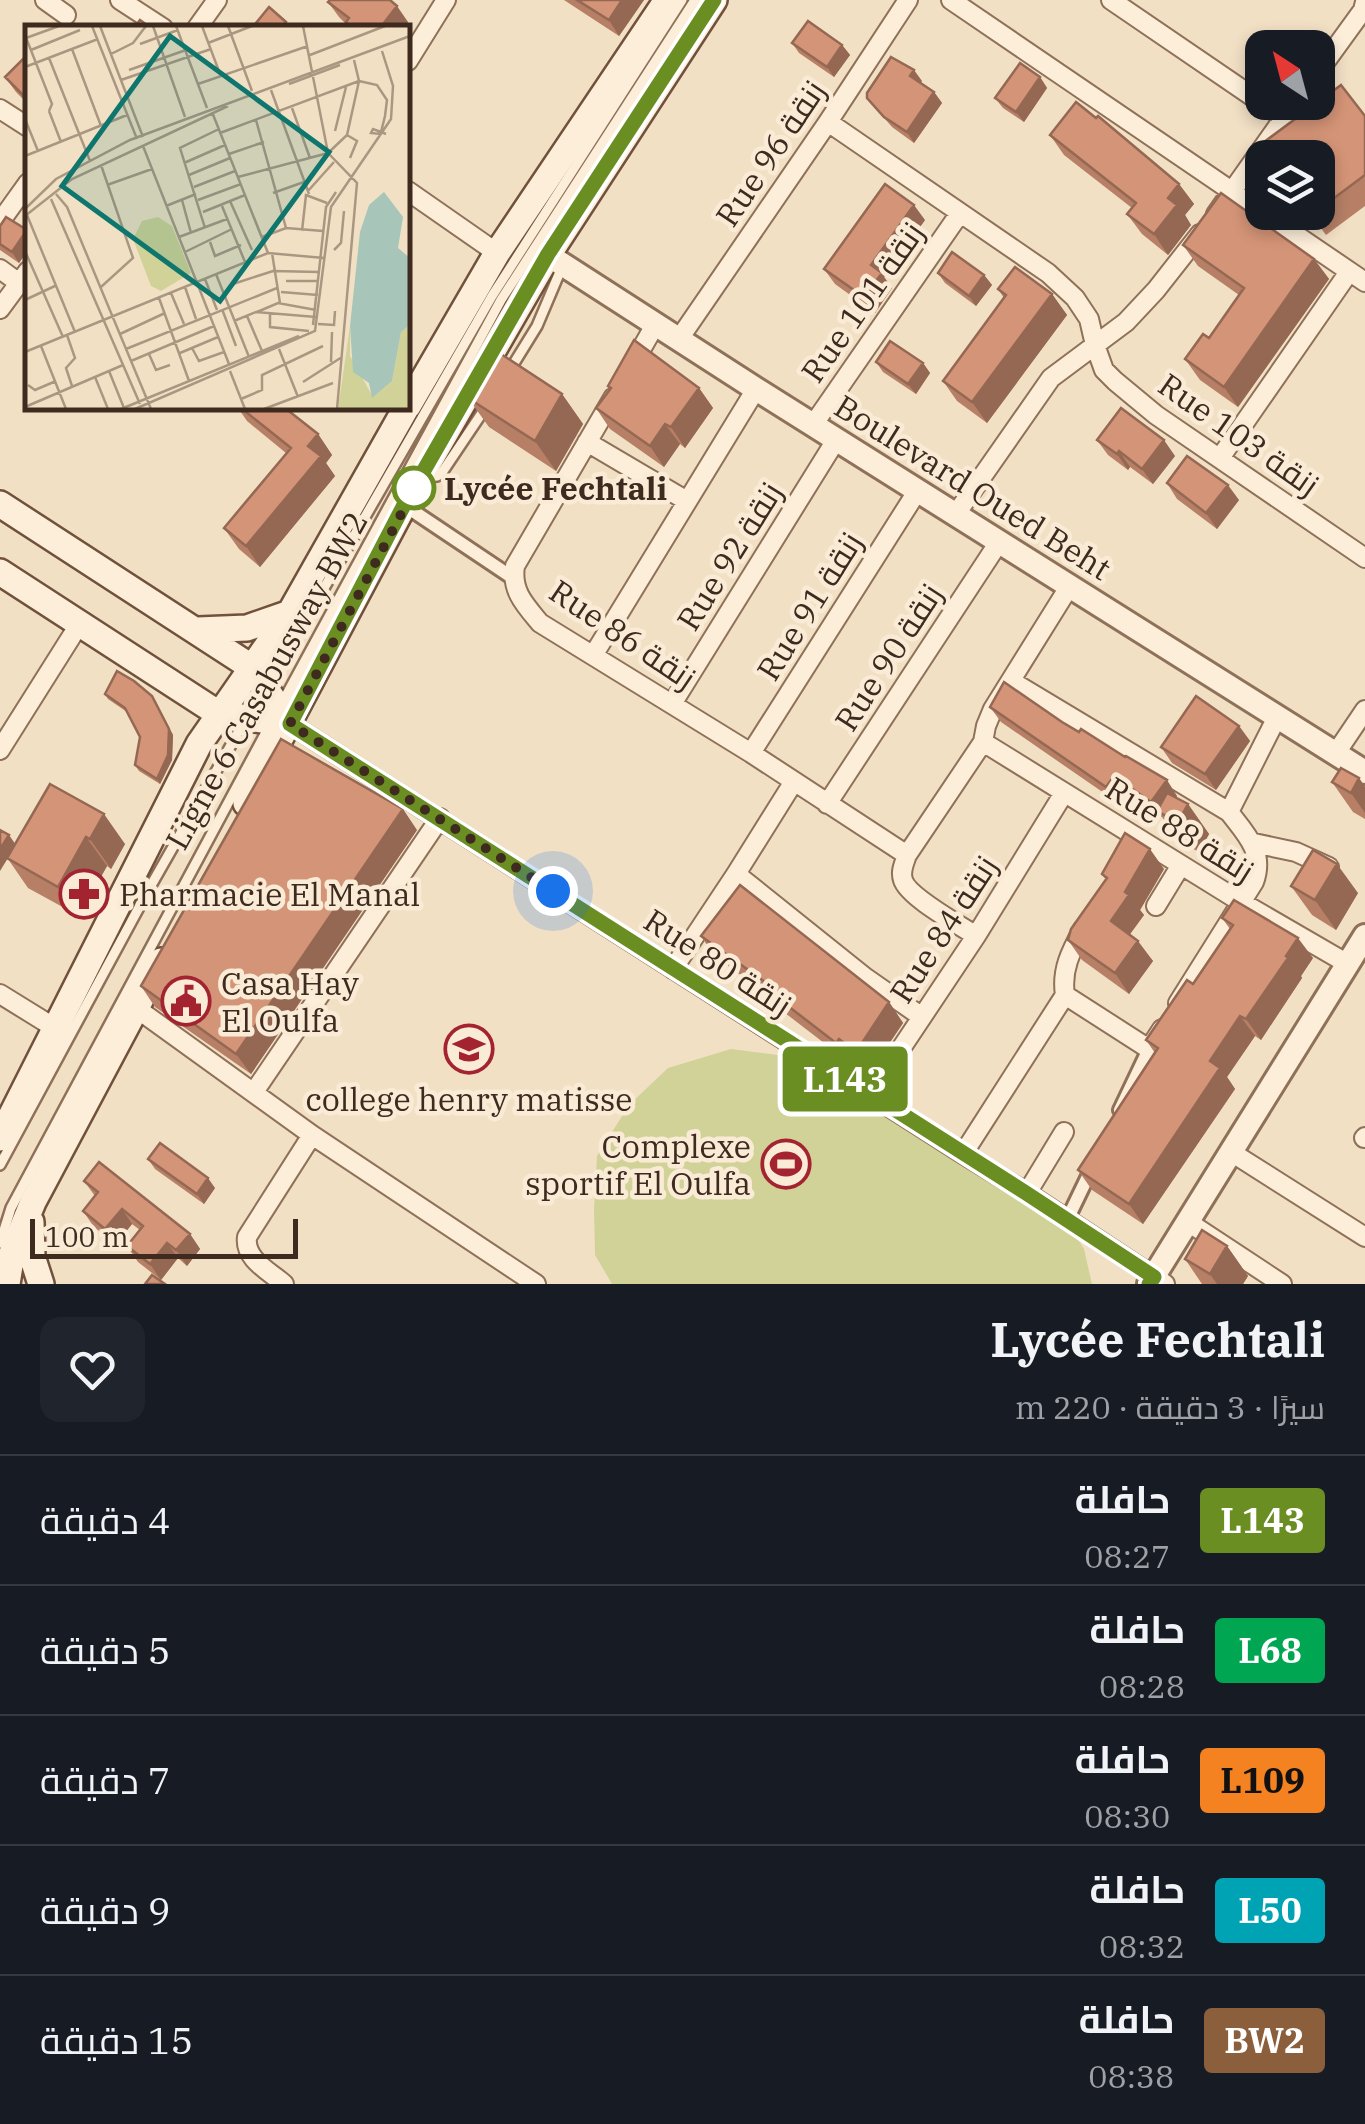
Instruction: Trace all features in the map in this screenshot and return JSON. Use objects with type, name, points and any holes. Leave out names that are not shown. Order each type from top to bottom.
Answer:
[{"type":"main road","points":[[410,396],[497,253],[667,0]]},
{"type":"main road","points":[[6,1284],[12,1253],[33,1202],[136,1008],[271,712],[404,505],[714,0]]},
{"type":"main road","points":[[0,1138],[198,744],[290,613],[402,410]]},
{"type":"main road","points":[[0,504],[252,667],[271,712]]},
{"type":"main road","points":[[0,572],[219,714],[271,712]]},
{"type":"main road","points":[[196,630],[248,628],[290,613]]},
{"type":"main road","points":[[33,1202],[32,1256],[42,1284]]},
{"type":"street","points":[[45,0],[66,15]]},
{"type":"street","points":[[120,0],[139,21]]},
{"type":"street","points":[[199,25],[217,0]]},
{"type":"street","name":"Rue 96 زنقة","points":[[679,339],[908,0]]},
{"type":"street","points":[[950,0],[1357,277],[1220,458]]},
{"type":"street","points":[[1111,0],[1245,83]]},
{"type":"street","points":[[410,57],[437,3]]},
{"type":"street","points":[[1335,46],[1362,6]]},
{"type":"street","points":[[0,109],[25,126]]},
{"type":"street","points":[[956,514],[1051,378],[1126,322],[1156,290],[1232,194],[1282,120]]},
{"type":"street","name":"Rue 103 زنقة","points":[[828,122],[1048,273],[1075,298],[1090,319],[1104,370],[1115,381],[1156,415],[1365,558]]},
{"type":"street","points":[[0,222],[25,187]]},
{"type":"street","points":[[410,192],[497,253]]},
{"type":"street","name":"Rue 101 زنقة","points":[[814,425],[960,213]]},
{"type":"street","name":"Boulevard Oued Beht","points":[[555,259],[1365,772]]},
{"type":"street","points":[[0,268],[23,277],[0,310]]},
{"type":"street","name":"Rue 86 زنقة","points":[[655,324],[514,566],[515,588],[540,623],[907,856]]},
{"type":"street","points":[[594,654],[756,389]]},
{"type":"street","name":"Rue 92 زنقة","points":[[672,704],[836,440]]},
{"type":"street","points":[[588,442],[687,501]]},
{"type":"street","name":"Rue 91 زنقة","points":[[751,754],[918,490]]},
{"type":"street","points":[[404,505],[513,578]]},
{"type":"street","name":"Rue 90 زنقة","points":[[827,804],[999,542]]},
{"type":"street","points":[[976,936],[914,894],[904,884],[902,872],[907,856],[983,742],[993,709],[1069,587]]},
{"type":"street","points":[[0,750],[80,623]]},
{"type":"street","points":[[1011,681],[1229,812],[1254,843],[1258,873],[1149,1050],[1116,1118]]},
{"type":"street","points":[[1336,753],[1365,710]]},
{"type":"street","name":"Rue 80 زنقة","points":[[271,712],[1026,1193],[1156,1282]]},
{"type":"street","points":[[1229,812],[1277,717]]},
{"type":"street","name":"Rue 88 زنقة","points":[[983,742],[1131,843],[1181,865],[1348,964]]},
{"type":"street","points":[[673,969],[793,783]]},
{"type":"street","name":"Rue 84 زنقة","points":[[870,1095],[1064,794]]},
{"type":"street","points":[[254,1092],[440,818]]},
{"type":"street","points":[[1254,843],[1296,852],[1331,868]]},
{"type":"street","points":[[1156,906],[1181,865]]},
{"type":"street","points":[[736,874],[922,1018]]},
{"type":"street","points":[[962,1154],[1065,995],[1062,978],[1092,913]]},
{"type":"street","points":[[1156,1282],[1188,1222],[1365,936]]},
{"type":"street","points":[[0,994],[55,1028]]},
{"type":"street","points":[[1065,995],[1149,1050]]},
{"type":"street","points":[[136,1008],[312,1134],[536,1284]]},
{"type":"street","points":[[1026,1193],[1064,1132]]},
{"type":"street","points":[[284,1284],[249,1255],[247,1238],[312,1134]]},
{"type":"street","points":[[1067,1220],[1100,1152]]},
{"type":"street","points":[[1231,1152],[1365,1236]]},
{"type":"street","points":[[1188,1222],[1282,1284]]},
{"type":"lane","name":"Ligne 6 Casabusway BW2","points":[[0,1243],[11,1208],[492,296],[682,0]]},
{"type":"lane","name":"Ligne 6 Casabusway BW2","points":[[0,1166],[149,889],[271,712],[501,300],[694,0]]},
{"type":"lane","points":[[506,377],[537,326],[555,259]]},
{"type":"lane","points":[[422,475],[430,478],[443,471],[496,393]]},
{"type":"green space","name":"Complexe sportif El Oulfa","points":[[731,1049],[786,1056],[988,1171],[1067,1221],[1084,1249],[1092,1284],[612,1284],[595,1255],[597,1156],[629,1105],[668,1068]]},
{"type":"building","points":[[390,0],[397,6],[382,25],[350,25],[346,22],[349,18],[328,2]]},
{"type":"building","points":[[577,0],[622,0],[609,20]]},
{"type":"building","points":[[269,7],[286,22],[284,25],[254,25]]},
{"type":"building","points":[[808,21],[842,45],[827,67],[792,43]]},
{"type":"building","points":[[25,57],[25,97],[5,77]]},
{"type":"building","points":[[891,57],[914,70],[910,76],[934,92],[907,132],[884,117],[867,98]]},
{"type":"building","points":[[1020,63],[1040,77],[1016,112],[995,98]]},
{"type":"building","points":[[1341,85],[1365,116],[1365,175],[1335,197],[1335,140],[1267,140],[1294,120],[1335,120],[1335,89]]},
{"type":"building","points":[[1076,102],[1179,184],[1168,198],[1177,205],[1154,234],[1127,214],[1136,203],[1050,135]]},
{"type":"building","points":[[885,184],[914,205],[871,265],[882,273],[864,297],[824,269]]},
{"type":"building","points":[[1221,193],[1245,210],[1245,230],[1273,230],[1314,259],[1224,387],[1185,359],[1203,334],[1209,338],[1244,288],[1183,245]]},
{"type":"building","points":[[6,217],[25,229],[12,252],[0,244],[0,226]]},
{"type":"building","points":[[952,252],[984,275],[969,296],[938,273]]},
{"type":"building","points":[[1015,267],[1052,294],[972,402],[943,381],[1006,295],[998,289]]},
{"type":"building","points":[[634,340],[699,388],[671,427],[665,424],[650,446],[596,408],[611,388],[608,386]]},
{"type":"building","points":[[890,341],[923,363],[908,384],[876,362]]},
{"type":"building","points":[[498,352],[562,394],[535,441],[468,398]]},
{"type":"building","points":[[1121,408],[1164,440],[1142,469],[1097,440]]},
{"type":"building","points":[[244,410],[288,410],[318,434],[308,446],[321,456],[246,546],[224,528],[291,448]]},
{"type":"building","points":[[1187,456],[1228,485],[1206,513],[1167,483]]},
{"type":"building","points":[[117,671],[152,696],[169,729],[168,755],[157,779],[135,765],[140,737],[125,708],[105,694]]},
{"type":"building","points":[[1004,682],[1062,722],[1079,732],[1081,729],[1167,780],[1151,802],[1114,776],[1106,787],[990,707]]},
{"type":"building","points":[[1196,696],[1239,726],[1205,774],[1161,747]]},
{"type":"building","points":[[281,739],[403,809],[236,1054],[141,986]]},
{"type":"building","points":[[1341,768],[1359,778],[1351,793],[1332,782]]},
{"type":"building","points":[[50,784],[104,814],[58,887],[7,858]]},
{"type":"building","points":[[1167,793],[1188,804],[1178,822],[1157,811]]},
{"type":"building","points":[[0,830],[9,835],[0,849]]},
{"type":"building","points":[[1125,833],[1150,849],[1125,892],[1129,895],[1111,921],[1138,941],[1115,973],[1068,940],[1071,929],[1107,878],[1102,874]]},
{"type":"building","points":[[1313,850],[1337,864],[1315,900],[1291,886]]},
{"type":"building","points":[[740,885],[889,1002],[856,1052],[839,1039],[836,1043],[762,986],[765,982],[701,936]]},
{"type":"building","points":[[1234,900],[1298,938],[1246,1019],[1240,1016],[1210,1061],[1220,1068],[1129,1204],[1078,1170],[1158,1048],[1146,1040],[1187,980],[1193,984],[1233,925],[1222,918]]},
{"type":"building","points":[[160,1143],[208,1178],[197,1194],[148,1159]]},
{"type":"building","points":[[99,1162],[190,1234],[176,1250],[167,1243],[150,1264],[127,1246],[143,1226],[122,1209],[105,1229],[83,1211],[98,1192],[84,1181]]},
{"type":"building","points":[[1202,1230],[1227,1246],[1210,1274],[1185,1259]]},
{"type":"building","points":[[152,1275],[165,1284],[145,1284]]},
{"type":"bus line","name":"L143","points":[[714,0],[548,254],[404,505],[290,724],[1026,1193],[1154,1277],[1149,1284]]},
{"type":"place","name":"Lycée Fechtali","points":[[414,488]]},
{"type":"place","name":"Pharmacie El Manal","points":[[84,894]]},
{"type":"place","name":"Casa Hay El Oulfa","points":[[186,1001]]},
{"type":"place","name":"college henry matisse","points":[[469,1049]]},
{"type":"place","name":"Complexe sportif El Oulfa","points":[[786,1164]]},
{"type":"route","points":[[414,488],[290,724],[553,891]]}]
